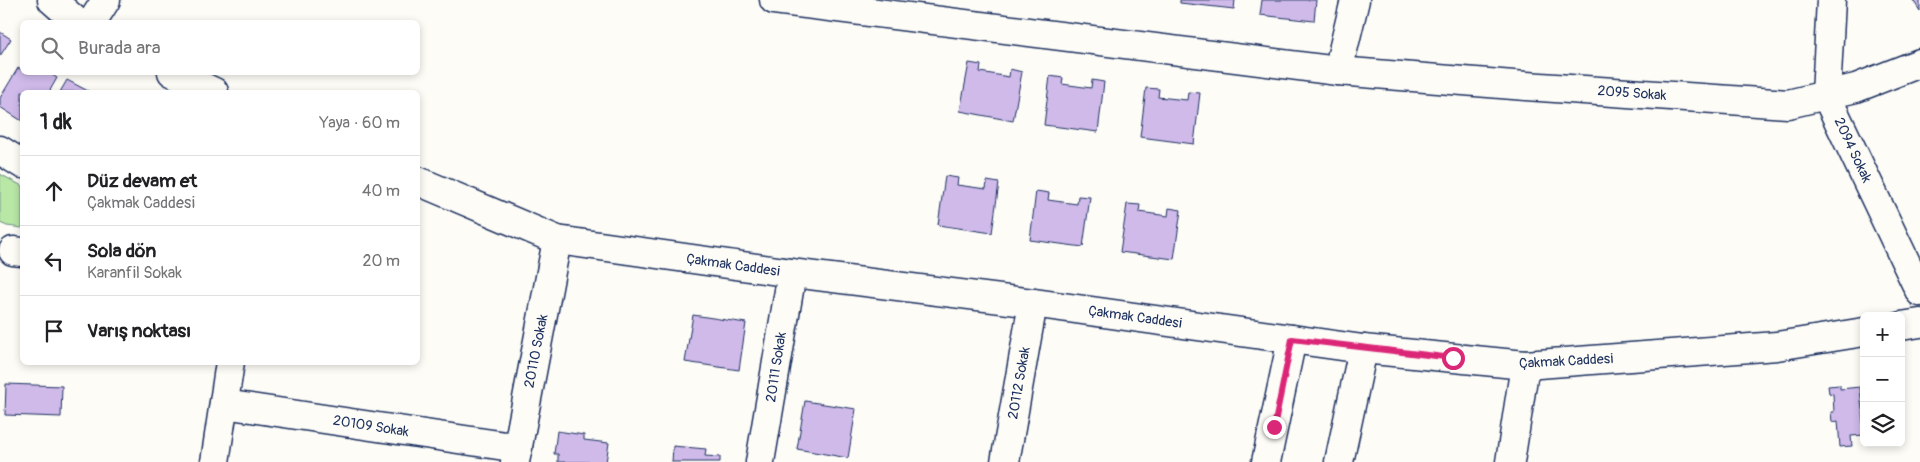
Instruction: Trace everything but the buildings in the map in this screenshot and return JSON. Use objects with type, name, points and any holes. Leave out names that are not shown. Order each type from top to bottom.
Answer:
[{"type":"street","points":[[52,0],[76,20]]},
{"type":"street","points":[[93,20],[106,0]]},
{"type":"street","name":"2095 Sokak","points":[[774,0],[1338,71],[1788,104],[1856,88],[1920,63]]},
{"type":"street","points":[[1338,71],[1355,0]]},
{"type":"street","name":"2094 Sokak","points":[[1831,0],[1826,95],[1920,292]]},
{"type":"street","points":[[178,75],[210,90]]},
{"type":"street","points":[[0,150],[20,163]]},
{"type":"street","name":"Çakmak Caddesi","points":[[420,183],[557,240],[1292,339],[1526,365],[1777,346],[1860,333]]},
{"type":"street","name":"20110 Sokak","points":[[517,455],[557,240]]},
{"type":"street","name":"20111 Sokak","points":[[760,462],[792,273]]},
{"type":"street","name":"20112 Sokak","points":[[1005,462],[1033,303]]},
{"type":"street","points":[[1905,325],[1920,323]]},
{"type":"street","points":[[1266,462],[1292,339]]},
{"type":"street","points":[[1339,462],[1363,348]]},
{"type":"street","points":[[215,462],[230,365]]},
{"type":"street","points":[[1510,462],[1526,365]]},
{"type":"street","name":"20109 Sokak","points":[[224,404],[517,455]]},
{"type":"green space","points":[[0,174],[20,185],[20,228],[0,223]]},
{"type":"route","points":[[1274,427],[1292,339],[1453,358]]}]
